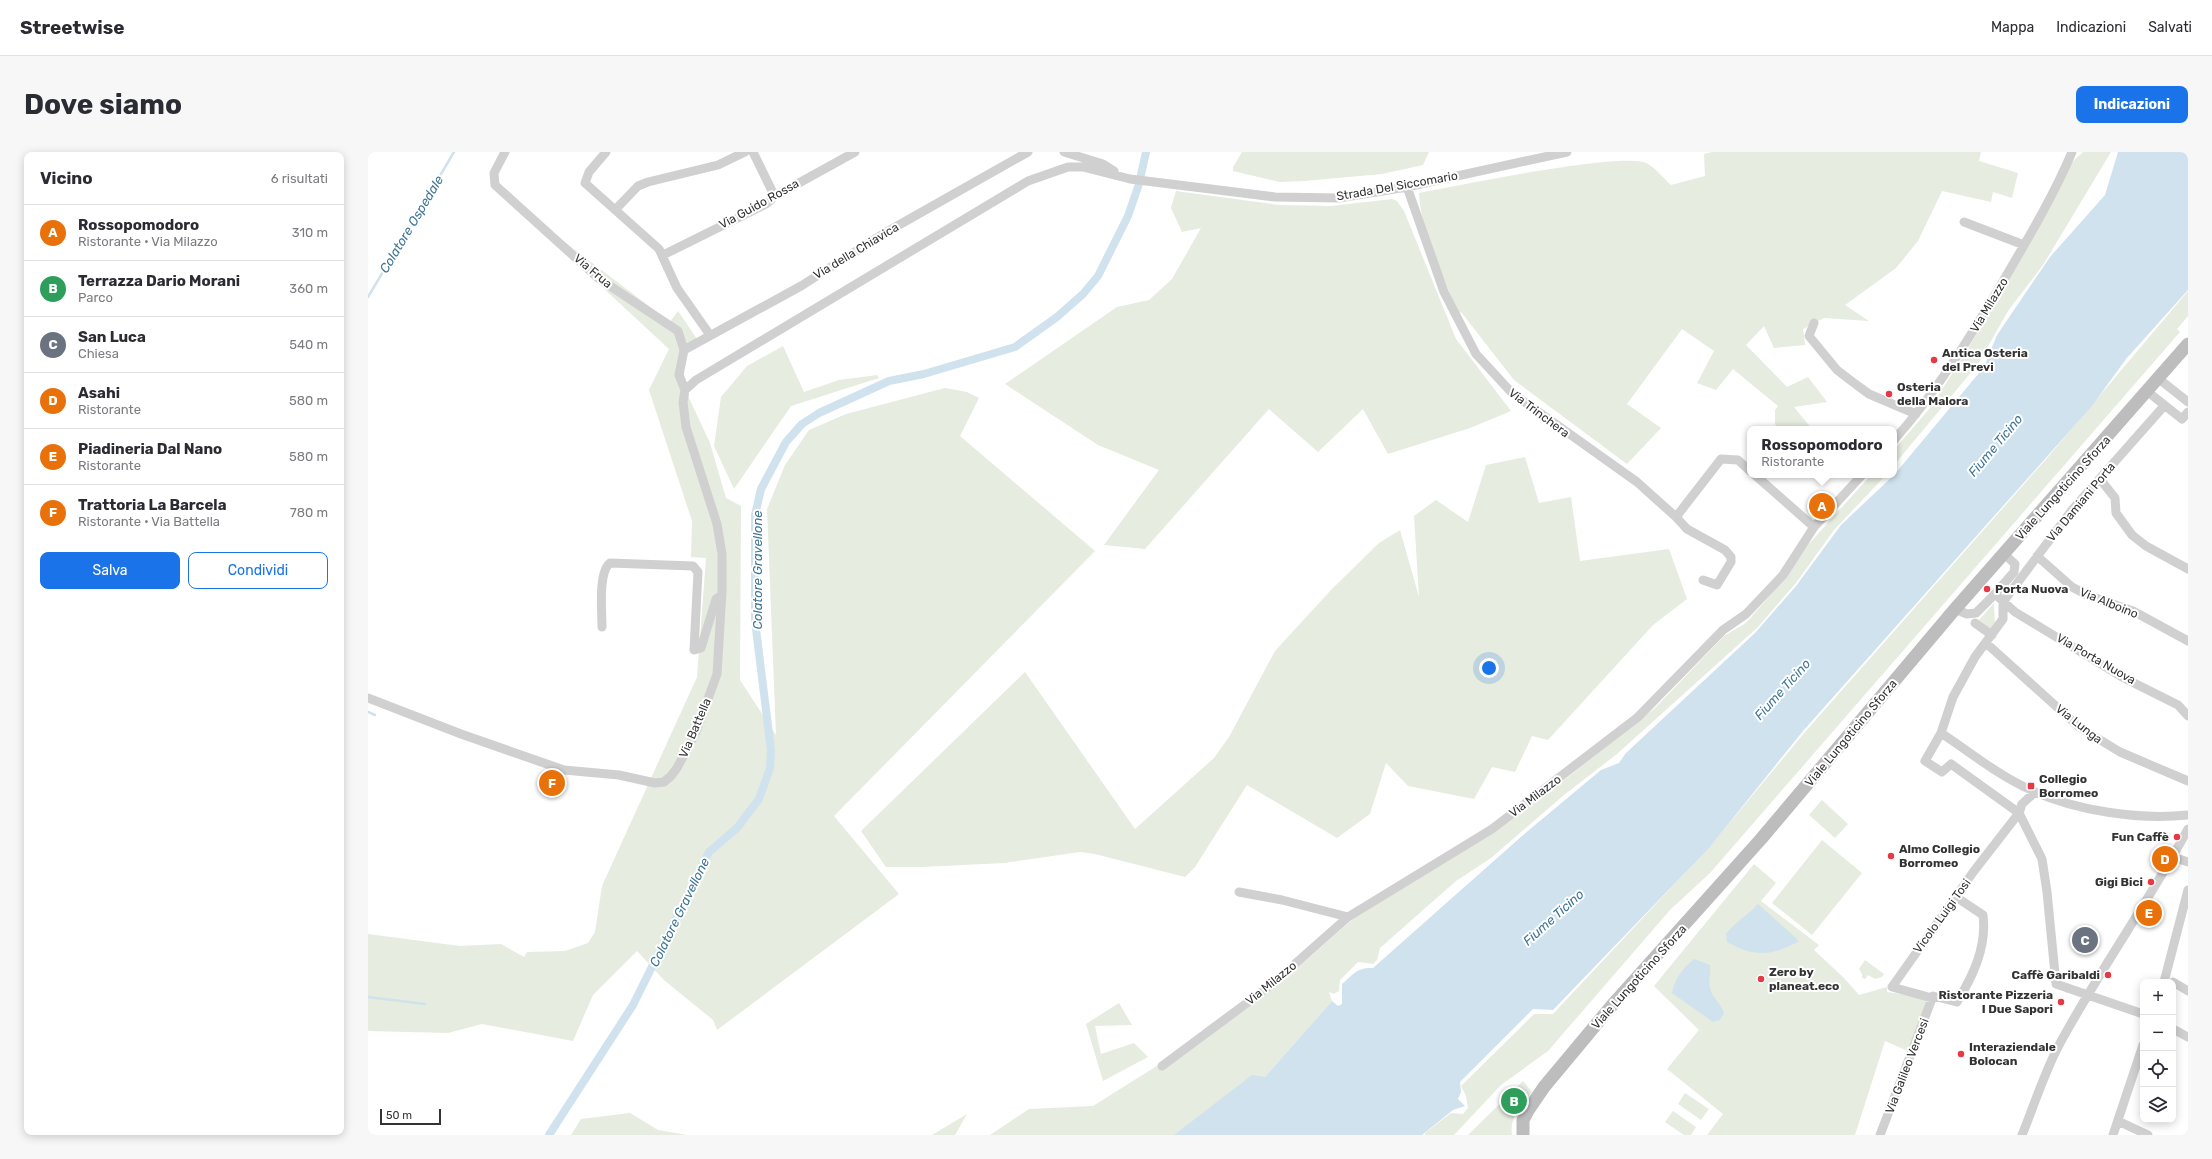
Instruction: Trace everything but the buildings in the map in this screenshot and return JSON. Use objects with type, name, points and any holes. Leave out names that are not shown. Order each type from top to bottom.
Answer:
[{"type":"main road","name":"Viale Lungoticino Sforza","points":[[1522,1131],[1525,1114],[1544,1087],[1614,1003],[1756,845],[1956,609],[2148,392],[2188,344]]},
{"type":"street","name":"Via Frua","points":[[505,152],[494,173],[496,185],[598,278],[678,331],[684,350],[679,375],[685,390]]},
{"type":"street","points":[[606,152],[589,172],[585,183],[663,255],[677,288],[710,335]]},
{"type":"street","points":[[615,210],[634,190],[643,184],[718,165],[745,152]]},
{"type":"street","points":[[753,152],[774,195]]},
{"type":"street","name":"Via Guido Rossa","points":[[663,255],[766,204],[774,195],[779,194],[855,152]]},
{"type":"street","name":"Via della Chiavica","points":[[684,350],[801,286],[883,234],[1028,152]]},
{"type":"street","points":[[1064,152],[1103,164],[1130,179]]},
{"type":"street","name":"Strada Del Siccomario","points":[[1130,179],[1275,197],[1339,198],[1407,187],[1567,152]]},
{"type":"street","name":"Via Milazzo","points":[[1897,436],[1916,414],[1960,352],[2024,245],[2072,152]]},
{"type":"street","points":[[685,390],[696,380],[1028,181],[1068,167],[1098,170],[1130,179]]},
{"type":"street","name":"Via Trinchera","points":[[1407,187],[1444,292],[1460,327],[1476,354],[1512,393],[1637,482],[1676,517],[1687,529],[1725,550],[1731,557],[1731,562],[1717,585],[1703,580]]},
{"type":"street","points":[[1964,222],[2024,245]]},
{"type":"street","points":[[1814,323],[1809,336],[1837,370],[1869,394],[1916,414]]},
{"type":"street","points":[[2159,379],[2188,402]]},
{"type":"street","name":"Via Battella","points":[[368,698],[461,734],[564,770],[620,775],[655,783],[664,782],[678,768],[696,732],[717,674],[722,595],[722,554],[717,524],[686,427],[683,402],[685,390]]},
{"type":"street","points":[[2148,392],[2185,422],[2188,412]]},
{"type":"street","name":"Via Damiani Porta","points":[[2003,602],[2072,510],[2164,406]]},
{"type":"street","points":[[1676,517],[1721,460],[1738,460],[1747,468]]},
{"type":"street","points":[[1758,478],[1814,527]]},
{"type":"street","name":"Via Milazzo","points":[[1162,1066],[1271,985],[1348,917],[1492,829],[1638,717],[1723,630],[1746,614],[1783,575],[1814,527],[1859,478]]},
{"type":"street","points":[[2100,479],[2115,498],[2116,513],[2132,534],[2146,546],[2188,569]]},
{"type":"street","points":[[1956,609],[1967,614],[1976,613],[1995,594],[2014,572],[2015,564],[2004,554]]},
{"type":"street","name":"Via Alboino","points":[[2037,556],[2072,588],[2087,595],[2108,601],[2133,611],[2188,641]]},
{"type":"street","points":[[602,627],[603,577],[605,567],[610,563],[693,566],[698,572],[694,650],[701,648],[716,599],[722,595]]},
{"type":"street","name":"Via Porta Nuova","points":[[1995,594],[2015,612],[2122,677],[2178,705],[2188,716]]},
{"type":"street","points":[[2003,602],[2003,620],[1975,657],[1953,697],[1941,733],[1925,761],[1942,772],[1951,764],[2019,813],[2042,859],[2047,892],[2056,984],[2090,994],[2140,1013]]},
{"type":"street","points":[[1975,623],[1992,635]]},
{"type":"street","name":"Via Lunga","points":[[1986,643],[2079,727],[2120,752],[2188,781]]},
{"type":"street","points":[[1941,733],[1997,770],[2035,792],[2076,804],[2134,816],[2165,817],[2188,815]]},
{"type":"street","name":"Vicolo Luigi Tosi","points":[[1932,997],[1892,987],[2019,813],[2022,804],[2035,792]]},
{"type":"street","points":[[2022,1135],[2058,1047],[2173,857],[2188,829]]},
{"type":"street","points":[[2173,857],[2188,862]]},
{"type":"street","points":[[2169,979],[2188,890]]},
{"type":"street","points":[[1239,892],[1282,900],[1348,917]]},
{"type":"street","points":[[1932,997],[1957,1002],[1974,971],[1982,948],[1984,926],[1982,915],[1956,898]]},
{"type":"street","points":[[2176,984],[2188,990]]},
{"type":"street","name":"Via Galileo Vercesi","points":[[1880,1135],[1932,997]]},
{"type":"street","points":[[2176,1031],[2188,1037]]},
{"type":"street","points":[[2113,1135],[2141,1051]]},
{"type":"street","points":[[2118,1120],[2148,1135]]},
{"type":"shaded area","points":[[1242,152],[1429,152],[1423,165],[1382,174],[1280,182],[1233,171],[1233,167]]},
{"type":"shaded area","points":[[1712,152],[1981,152],[1979,161],[2018,173],[2012,198],[1993,192],[1991,202],[1942,191],[1918,241],[1896,268],[1845,305],[1869,321],[1824,318],[1803,329],[1805,345],[1774,348],[1764,326],[1746,345],[1787,387],[1808,377],[1827,402],[1794,407],[1810,426],[1777,426],[1775,424],[1775,410],[1778,406],[1733,369],[1716,390],[1697,383],[1714,351],[1682,329],[1627,404],[1661,428],[1627,464],[1514,380],[1461,312],[1458,315],[1429,240],[1424,224],[1419,193],[1537,171],[1604,162],[1630,161],[1646,163],[1656,170],[1671,185],[1705,176],[1704,154]]},
{"type":"shaded area","points":[[2083,152],[2111,152],[2043,265],[2008,311],[1978,364],[1897,461],[1897,446],[1930,408],[1966,352],[1994,305],[2072,162]]},
{"type":"shaded area","points":[[1176,191],[1279,205],[1331,206],[1392,199],[1397,201],[1404,211],[1456,339],[1511,411],[1470,428],[1388,454],[1363,409],[1318,452],[1269,409],[1145,549],[1104,545],[1159,470],[1098,445],[1005,384],[1117,307],[1149,300],[1172,279],[1201,228],[1182,232],[1171,208]]},
{"type":"shaded area","points":[[504,196],[670,322],[678,311],[697,339],[687,345],[683,376],[689,398],[710,443],[726,498],[741,506],[740,680],[776,735],[767,509],[785,465],[809,430],[846,414],[945,388],[967,392],[979,398],[960,436],[1095,551],[834,816],[899,894],[717,1030],[713,1020],[664,980],[637,951],[593,995],[573,1041],[482,1024],[448,1033],[368,1031],[368,934],[460,946],[501,944],[524,957],[527,952],[565,951],[588,943],[595,932],[602,886],[697,677],[706,558],[691,557],[692,521],[649,390],[669,349]]},
{"type":"shaded area","points":[[2188,291],[2188,316],[2177,329],[2180,332],[1710,873],[1670,910],[1548,1051],[1501,1085],[1454,1135],[1425,1135],[1425,1133],[1451,1113],[1463,1114],[1468,1108],[1466,1096],[1461,1086],[1534,1014],[1553,1014],[1712,844],[1805,732],[2048,457]]},
{"type":"shaded area","points":[[783,346],[804,392],[839,380],[877,375],[879,378],[791,406],[734,489],[714,446],[721,397],[747,366]]},
{"type":"shaded area","points":[[1525,457],[1539,503],[1571,497],[1580,561],[1669,549],[1687,599],[1653,625],[1548,740],[1532,736],[1515,772],[1492,767],[1474,799],[1408,786],[1386,763],[1370,814],[1337,838],[1247,785],[1195,867],[1185,877],[1095,854],[1080,852],[1004,863],[922,867],[886,867],[861,831],[1025,672],[1135,829],[1214,758],[1229,737],[1275,651],[1331,590],[1379,543],[1400,530],[1419,597],[1414,516],[1436,500],[1468,522],[1486,465]]},
{"type":"shaded area","points":[[1868,478],[1883,478],[1834,530],[1796,583],[1758,627],[1617,754],[1564,795],[1491,858],[1456,881],[1380,948],[1377,960],[1373,964],[1358,962],[1340,980],[1339,991],[1334,994],[1329,992],[1332,1001],[1265,1077],[1174,1135],[990,1135],[1029,1109],[1093,1106],[1168,1059],[1305,961],[1353,919],[1502,826],[1568,777],[1655,708],[1724,636],[1746,623],[1784,579],[1807,546]]},
{"type":"shaded area","points":[[1994,603],[1995,625],[1991,629],[1979,620]]},
{"type":"shaded area","points":[[1822,800],[1848,824],[1835,838],[1809,815]]},
{"type":"shaded area","points":[[1822,840],[1862,873],[1812,935],[1772,903]]},
{"type":"shaded area","points":[[1754,864],[1776,883],[1761,901],[1819,945],[1814,950],[1844,978],[1859,995],[1887,987],[1887,992],[1929,998],[1908,1051],[1885,1041],[1855,1135],[1707,1135],[1723,1114],[1667,1069],[1699,1030],[1654,986]]},
{"type":"shaded area","points":[[1865,960],[1884,974],[1882,977],[1875,979],[1868,975],[1865,979],[1862,978],[1862,974],[1859,969]]},
{"type":"shaded area","points":[[1119,1003],[1132,1025],[1095,1026],[1101,1054],[1134,1043],[1148,1057],[1103,1081],[1086,1024]]},
{"type":"shaded area","points":[[1523,1081],[1532,1092],[1520,1106],[1514,1117],[1512,1122],[1512,1135],[1468,1135]]},
{"type":"shaded area","points":[[1685,1093],[1709,1109],[1701,1120],[1678,1104]]},
{"type":"shaded area","points":[[1673,1111],[1696,1127],[1691,1135],[1684,1135],[1665,1122]]},
{"type":"shaded area","points":[[630,1113],[658,1130],[687,1135],[571,1135],[581,1119]]},
{"type":"shaded area","points":[[967,1114],[955,1135],[932,1135]]},
{"type":"water","name":"Fiume Ticino","points":[[2118,152],[2188,152],[2188,290],[2126,359],[2092,406],[1803,731],[1709,848],[1553,1010],[1533,1009],[1460,1082],[1461,1092],[1458,1099],[1465,1106],[1453,1110],[1422,1135],[1174,1135],[1252,1075],[1265,1077],[1332,1001],[1338,1006],[1342,1004],[1342,984],[1349,977],[1360,970],[1373,968],[1522,836],[1601,770],[1619,763],[1626,753],[1755,633],[1796,586],[1841,525],[1891,478],[1897,478],[1897,471],[1984,367],[1997,335],[2050,257],[2105,195]]},
{"type":"water","points":[[1758,904],[1797,939],[1798,942],[1779,950],[1762,953],[1746,950],[1727,942],[1726,934]]},
{"type":"water","points":[[1694,959],[1710,965],[1710,988],[1724,1013],[1720,1020],[1713,1022],[1672,993],[1680,974]]},
{"type":"waterway","name":"Colatore Ospedale","points":[[368,297],[454,152]]},
{"type":"waterway","name":"Colatore Gravellone","points":[[549,1135],[633,1005],[709,852],[737,828],[759,799],[770,768],[771,750],[755,621],[755,515],[761,489],[786,442],[802,424],[819,413],[889,381],[924,374],[1015,347],[1057,317],[1083,294],[1098,276],[1128,216],[1139,184],[1146,152]]},
{"type":"waterway","points":[[368,712],[375,715]]},
{"type":"waterway","points":[[368,997],[425,1004]]},
{"type":"place","name":"Antica Osteria del Previ","points":[[1934,360]]},
{"type":"place","name":"Osteria della Malora","points":[[1889,394]]},
{"type":"place","name":"Rossopomodoro","points":[[1822,506]]},
{"type":"place","name":"Porta Nuova","points":[[1987,589]]},
{"type":"place","name":"Trattoria La Barcela","points":[[552,783]]},
{"type":"place","name":"Collegio Borromeo","points":[[2031,786]]},
{"type":"place","name":"Fun Caffè","points":[[2177,837]]},
{"type":"place","name":"Almo Collegio Borromeo","points":[[1891,856]]},
{"type":"place","name":"Asahi","points":[[2165,859]]},
{"type":"place","name":"Gigi Bici","points":[[2151,882]]},
{"type":"place","name":"Piadineria Dal Nano","points":[[2149,913]]},
{"type":"place","name":"San Luca","points":[[2085,940]]},
{"type":"place","name":"Caffè Garibaldi","points":[[2108,975]]},
{"type":"place","name":"Zero by planeat.eco","points":[[1761,979]]},
{"type":"place","name":"Ristorante Pizzeria I Due Sapori","points":[[2061,1002]]},
{"type":"place","name":"Interaziendale Bolocan","points":[[1961,1054]]},
{"type":"place","name":"Terrazza Dario Morani","points":[[1514,1101]]}]
